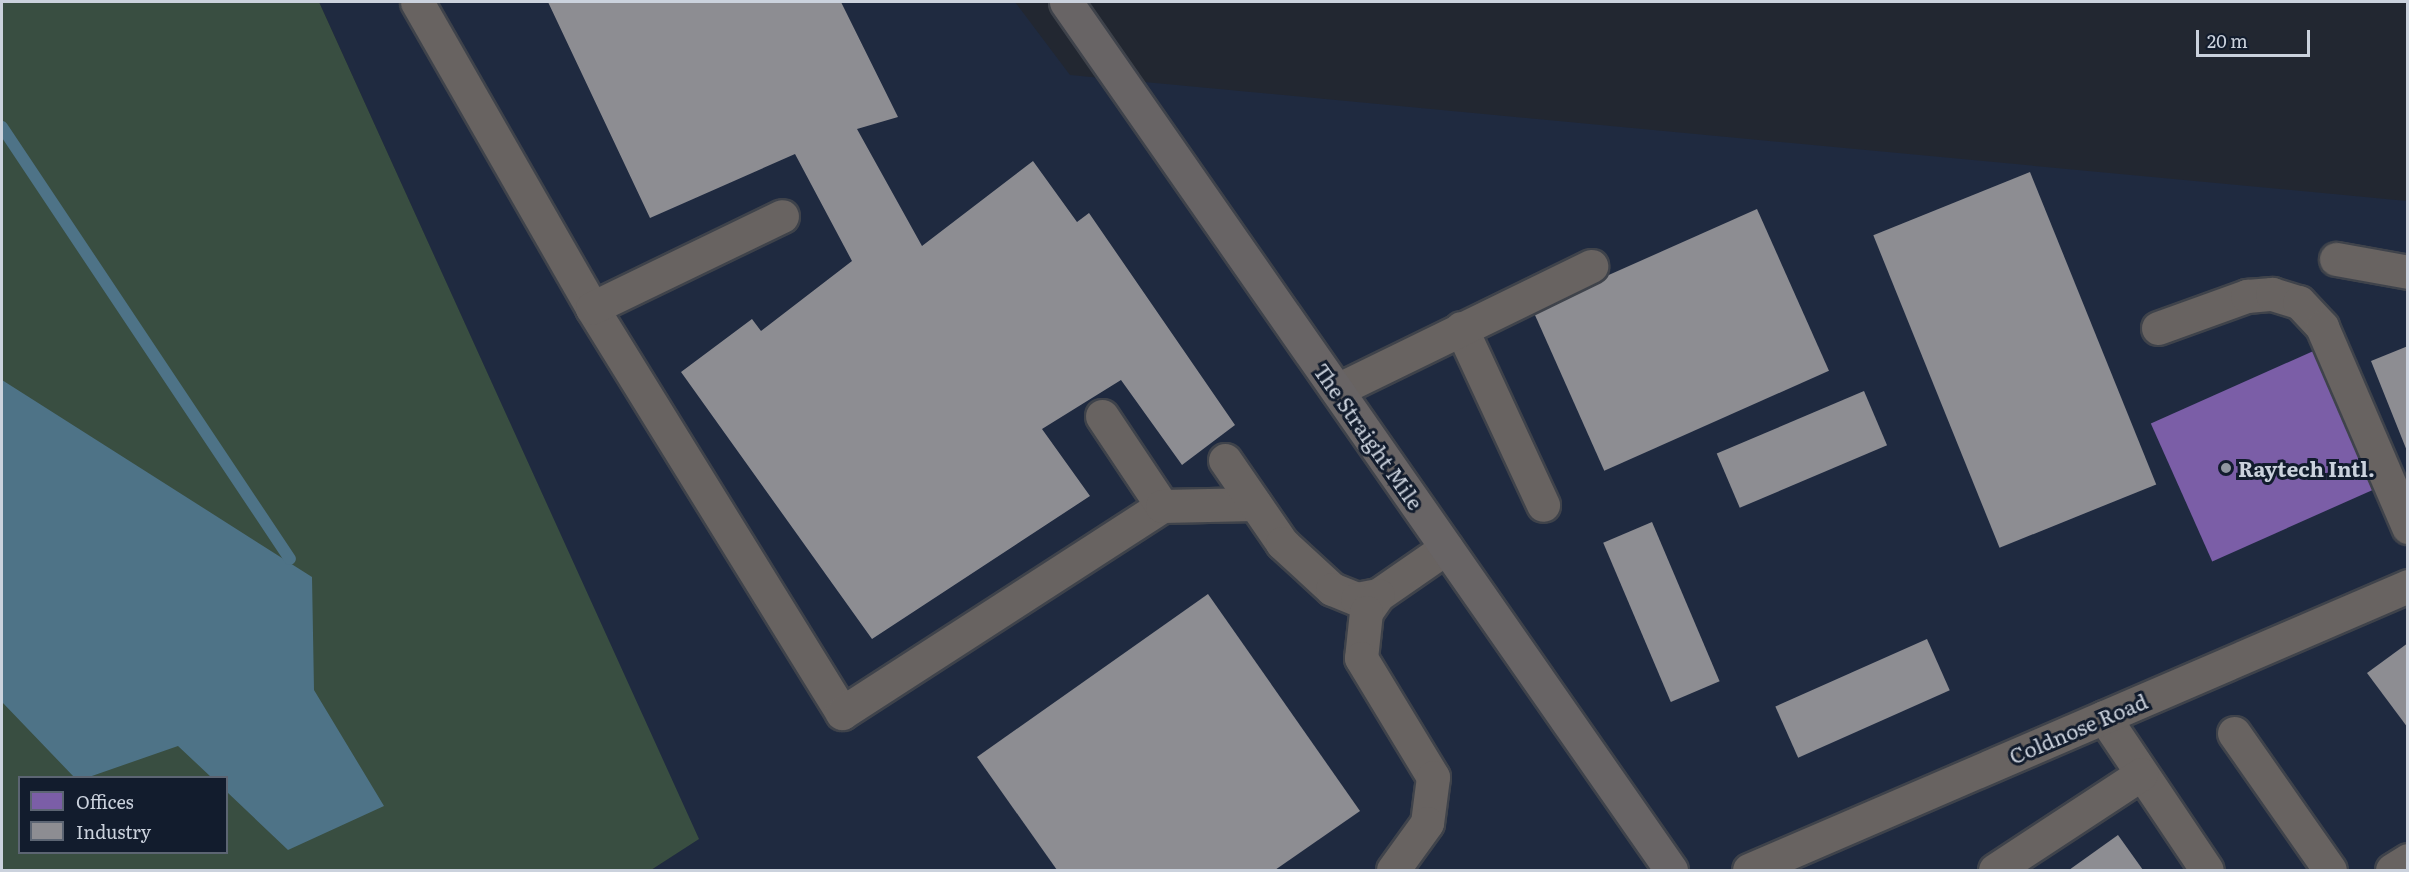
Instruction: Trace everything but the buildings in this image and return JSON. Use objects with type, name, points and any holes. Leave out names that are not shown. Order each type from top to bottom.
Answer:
[{"type":"main road","name":"The Straight Mile","points":[[1066,2],[1671,870]]},
{"type":"street","points":[[417,2],[592,308],[842,713],[1162,506],[1255,504]]},
{"type":"street","points":[[592,308],[782,216]]},
{"type":"street","points":[[2336,259],[2408,272]]},
{"type":"street","points":[[1337,390],[1591,266]]},
{"type":"street","points":[[2158,328],[2247,296],[2272,294],[2299,302],[2322,327],[2408,526]]},
{"type":"street","points":[[1461,328],[1543,505]]},
{"type":"street","points":[[1102,416],[1162,506]]},
{"type":"street","points":[[1225,460],[1282,543],[1332,589],[1357,599],[1378,595]]},
{"type":"street","points":[[1393,870],[1427,823],[1433,777],[1361,658],[1366,612],[1378,595],[1446,548]]},
{"type":"street","name":"Coldnose Road","points":[[1749,870],[2408,586]]},
{"type":"street","points":[[2104,717],[2207,870]]},
{"type":"street","points":[[2234,733],[2330,870]]},
{"type":"street","points":[[1995,870],[2141,774]]},
{"type":"street","points":[[2392,870],[2408,860]]},
{"type":"shaded area","points":[[319,2],[1015,2],[1070,75],[2407,201],[2407,870],[651,870],[698,839]]},
{"type":"shaded area","points":[[2,380],[312,577],[314,690],[384,806],[288,850],[228,793],[228,776],[210,776],[178,746],[92,776],[73,776],[2,702]]},
{"type":"green space","points":[[2,2],[319,2],[699,839],[651,870],[2,870]]},
{"type":"waterway","points":[[2,127],[290,559]]},
{"type":"place","name":"Raytech Intl.","points":[[2226,468]]}]
